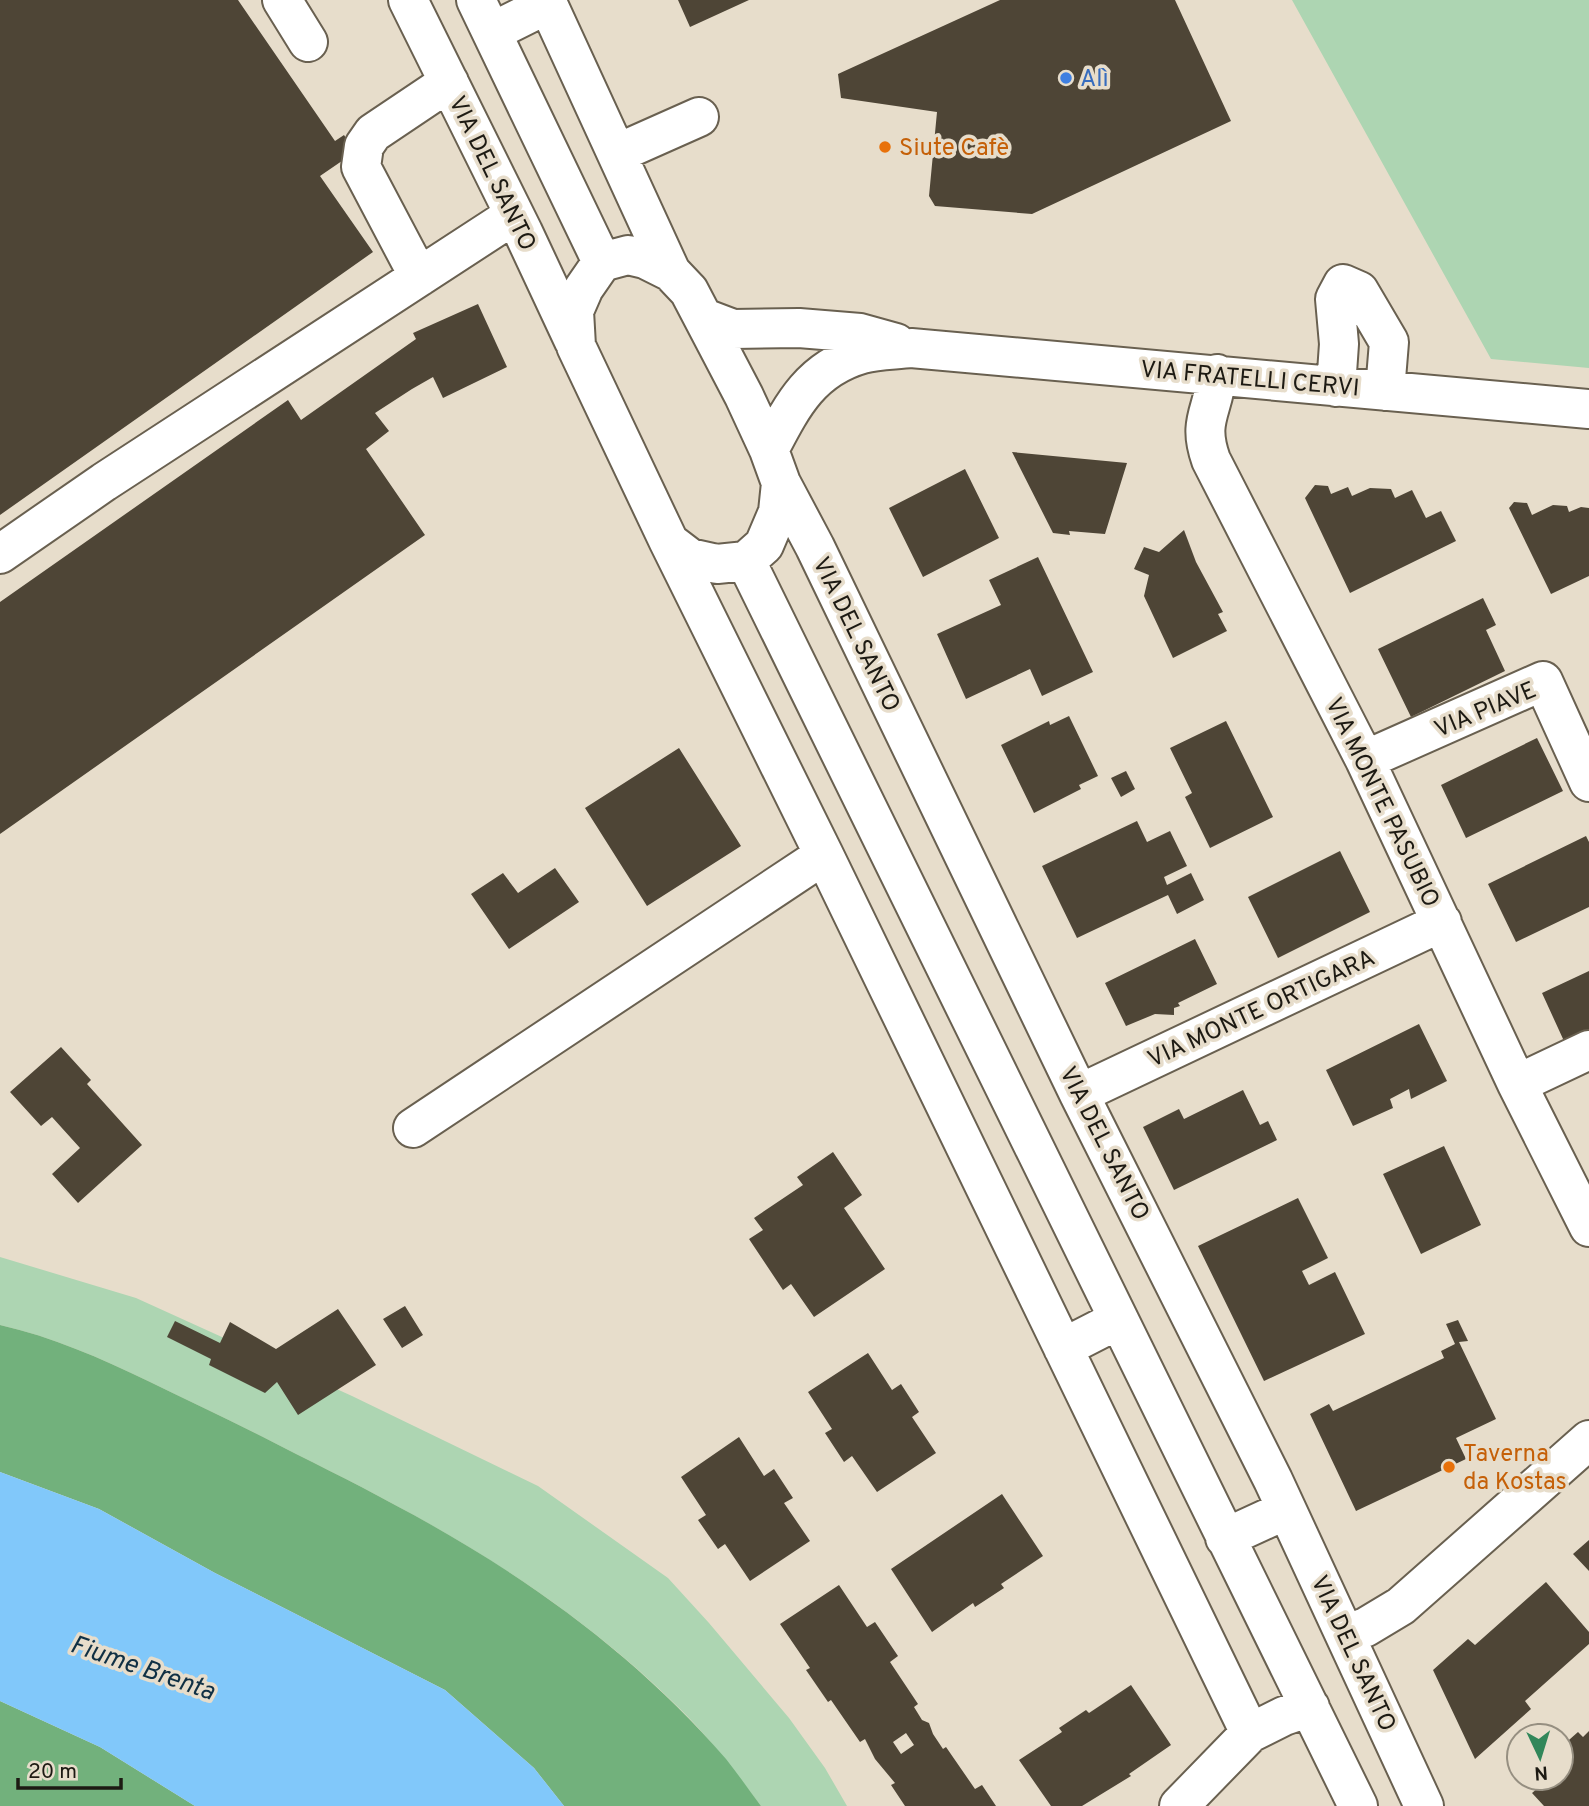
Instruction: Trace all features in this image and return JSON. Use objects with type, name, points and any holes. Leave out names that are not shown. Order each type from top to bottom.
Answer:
[{"type":"street","points":[[282,0],[308,42]]},
{"type":"street","name":"VIA DEL SANTO","points":[[408,0],[514,215],[668,542],[824,855],[1250,1733]]},
{"type":"street","points":[[547,2],[484,16],[602,262]]},
{"type":"street","name":"VIA DEL SANTO","points":[[547,2],[671,272],[689,291],[704,318],[1079,1094],[1273,1480],[1424,1806]]},
{"type":"street","points":[[419,277],[361,167],[362,157],[364,146],[373,133],[449,82]]},
{"type":"street","points":[[618,153],[699,117]]},
{"type":"street","points":[[0,554],[104,482],[514,215]]},
{"type":"street","name":"VIA DEL SANTO","points":[[576,346],[574,311],[584,288],[602,262],[628,256],[645,259],[671,272]]},
{"type":"street","points":[[1336,387],[1339,344],[1335,299],[1343,284],[1359,291],[1390,342],[1385,391]]},
{"type":"street","name":"VIA FRATELLI CERVI","points":[[704,318],[733,329],[799,328],[860,332],[911,348],[1589,409]]},
{"type":"street","name":"VIA FRATELLI CERVI","points":[[775,466],[793,404],[810,383],[855,356],[911,348]]},
{"type":"street","name":"VIA MONTE PASUBIO","points":[[1217,374],[1213,402],[1204,423],[1204,440],[1211,460],[1365,760],[1517,1084],[1589,1227]]},
{"type":"street","points":[[668,542],[690,558],[717,564],[746,561],[764,545],[778,512],[775,466]]},
{"type":"street","points":[[746,561],[1357,1806]]},
{"type":"street","name":"VIA PIAVE","points":[[1365,760],[1543,681],[1589,782]]},
{"type":"street","points":[[412,1128],[824,855]]},
{"type":"street","name":"VIA MONTE ORTIGARA","points":[[1079,1094],[1442,922]]},
{"type":"street","points":[[1517,1084],[1589,1050]]},
{"type":"street","points":[[1063,1348],[1102,1328],[1121,1324]]},
{"type":"street","points":[[1346,1635],[1366,1627],[1401,1606],[1589,1440]]},
{"type":"street","points":[[1225,1538],[1286,1510]]},
{"type":"street","points":[[1179,1806],[1250,1733],[1310,1707]]},
{"type":"green space","points":[[1292,0],[1589,0],[1589,368],[1491,359]]},
{"type":"green space","points":[[0,1257],[136,1298],[352,1396],[538,1486],[668,1578],[789,1718],[825,1768],[847,1806],[761,1806],[701,1731],[647,1678],[580,1622],[471,1548],[379,1496],[130,1372],[57,1342],[0,1325]]},
{"type":"green space","points":[[0,1325],[76,1349],[148,1381],[362,1487],[486,1557],[572,1617],[614,1649],[653,1684],[691,1720],[726,1759],[761,1806],[564,1806],[534,1768],[445,1690],[215,1573],[99,1509],[0,1472]]},
{"type":"green space","points":[[0,1701],[100,1747],[195,1806],[0,1806]]},
{"type":"water","name":"Fiume Brenta","points":[[0,1472],[99,1509],[215,1573],[445,1690],[534,1768],[564,1806],[195,1806],[100,1747],[0,1701]]},
{"type":"building","points":[[0,0],[238,0],[335,141],[344,135],[355,152],[320,176],[373,252],[0,515]]},
{"type":"building","points":[[678,0],[749,0],[690,27]]},
{"type":"building","name":"Alì","points":[[1000,0],[1175,0],[1231,121],[1032,214],[935,206],[929,196],[937,112],[841,98],[838,74]]},
{"type":"building","points":[[478,304],[507,367],[443,398],[433,377],[412,389],[375,413],[389,431],[366,449],[425,535],[0,834],[0,602],[288,400],[301,420],[416,339],[413,333]]},
{"type":"building","points":[[1012,452],[1127,463],[1105,534],[1069,531],[1070,535],[1053,533]]},
{"type":"building","points":[[965,469],[999,538],[923,577],[889,508]]},
{"type":"building","points":[[1315,485],[1328,486],[1331,494],[1348,487],[1352,496],[1370,488],[1391,489],[1395,498],[1412,490],[1426,518],[1441,511],[1456,541],[1350,593],[1305,498]]},
{"type":"building","points":[[1514,502],[1527,503],[1532,515],[1553,505],[1567,506],[1569,512],[1581,507],[1589,508],[1589,576],[1551,594],[1509,508]]},
{"type":"building","points":[[1184,530],[1196,562],[1223,612],[1218,614],[1227,631],[1173,658],[1144,596],[1149,575],[1134,569],[1144,547],[1159,552]]},
{"type":"building","points":[[1038,557],[1093,672],[1042,696],[1030,669],[966,699],[937,634],[1001,605],[989,580]]},
{"type":"building","points":[[1483,598],[1496,625],[1486,630],[1505,671],[1411,717],[1378,649]]},
{"type":"building","points":[[1069,716],[1098,776],[1079,785],[1081,789],[1034,813],[1001,745],[1049,721],[1050,725]]},
{"type":"building","points":[[1226,721],[1273,817],[1210,848],[1185,797],[1192,793],[1170,748]]},
{"type":"building","points":[[1537,738],[1563,791],[1466,838],[1441,785]]},
{"type":"building","points":[[679,748],[741,846],[647,906],[585,808]]},
{"type":"building","points":[[1126,771],[1135,789],[1121,797],[1111,778]]},
{"type":"building","points":[[1137,821],[1147,842],[1170,831],[1187,866],[1164,877],[1167,885],[1191,873],[1204,900],[1177,914],[1168,895],[1077,938],[1042,866]]},
{"type":"building","points":[[1586,836],[1589,842],[1589,907],[1516,942],[1488,884]]},
{"type":"building","points":[[1340,851],[1370,912],[1278,958],[1248,897]]},
{"type":"building","points":[[555,868],[579,902],[509,949],[471,894],[503,873],[518,893]]},
{"type":"building","points":[[1195,939],[1217,984],[1178,1003],[1180,1006],[1174,1008],[1174,1015],[1155,1014],[1126,1026],[1105,983]]},
{"type":"building","points":[[1589,971],[1589,1042],[1569,1052],[1542,993]]},
{"type":"building","points":[[1419,1024],[1447,1081],[1411,1099],[1409,1089],[1390,1099],[1393,1108],[1353,1126],[1326,1070]]},
{"type":"building","points":[[61,1047],[91,1080],[87,1084],[142,1145],[78,1203],[52,1174],[80,1148],[52,1117],[41,1126],[10,1092]]},
{"type":"building","points":[[1243,1090],[1260,1125],[1268,1121],[1277,1140],[1174,1190],[1143,1127],[1179,1109],[1184,1119]]},
{"type":"building","points":[[1444,1146],[1481,1225],[1421,1254],[1383,1174]]},
{"type":"building","points":[[833,1152],[862,1195],[844,1208],[885,1269],[814,1317],[791,1284],[783,1290],[749,1239],[763,1230],[754,1218],[803,1185],[797,1177]]},
{"type":"building","points":[[1298,1198],[1328,1258],[1302,1271],[1309,1285],[1335,1272],[1365,1334],[1264,1381],[1198,1246]]},
{"type":"building","points":[[405,1306],[423,1335],[402,1348],[383,1319]]},
{"type":"building","points":[[338,1309],[376,1365],[298,1415],[277,1382],[265,1393],[209,1365],[211,1359],[167,1337],[175,1321],[220,1343],[230,1322],[276,1349]]},
{"type":"building","points":[[1458,1320],[1468,1341],[1459,1342],[1496,1419],[1456,1438],[1466,1459],[1356,1511],[1310,1414],[1329,1404],[1333,1411],[1444,1358],[1441,1351],[1455,1344],[1446,1324]]},
{"type":"building","points":[[868,1353],[892,1390],[901,1384],[919,1412],[912,1417],[936,1453],[877,1492],[852,1456],[844,1462],[825,1433],[832,1429],[808,1392]]},
{"type":"building","points":[[739,1437],[764,1476],[774,1469],[793,1498],[784,1503],[810,1541],[750,1581],[725,1544],[718,1549],[698,1520],[706,1515],[681,1477]]},
{"type":"building","points":[[1002,1494],[1043,1556],[1001,1584],[1004,1588],[975,1607],[973,1603],[932,1632],[891,1569]]},
{"type":"building","points":[[1589,1540],[1589,1571],[1573,1554]]},
{"type":"building","points":[[1546,1582],[1589,1632],[1589,1644],[1525,1701],[1531,1709],[1516,1722],[1505,1722],[1505,1732],[1475,1759],[1433,1670],[1468,1639],[1475,1645]]},
{"type":"building","points":[[839,1585],[867,1627],[875,1622],[898,1656],[890,1662],[918,1704],[914,1707],[922,1720],[929,1723],[943,1749],[946,1747],[975,1789],[982,1785],[996,1806],[905,1806],[891,1785],[895,1783],[875,1759],[865,1739],[860,1742],[831,1700],[828,1702],[806,1670],[810,1668],[780,1624]],"holes":[[[906,1733],[914,1745],[901,1754],[893,1742]]]},
{"type":"building","points":[[1131,1685],[1171,1745],[1129,1774],[1131,1776],[1082,1806],[1051,1806],[1019,1760],[1062,1732],[1059,1728],[1086,1710],[1089,1713]]},
{"type":"building","points":[[1589,1731],[1589,1806],[1544,1806],[1532,1793],[1575,1792],[1575,1735],[1578,1732],[1583,1737]]},
{"type":"place","name":"Alì","points":[[1066,78]]},
{"type":"place","name":"Siute Cafè","points":[[885,147]]},
{"type":"place","name":"Taverna da Kostas","points":[[1449,1467]]}]
